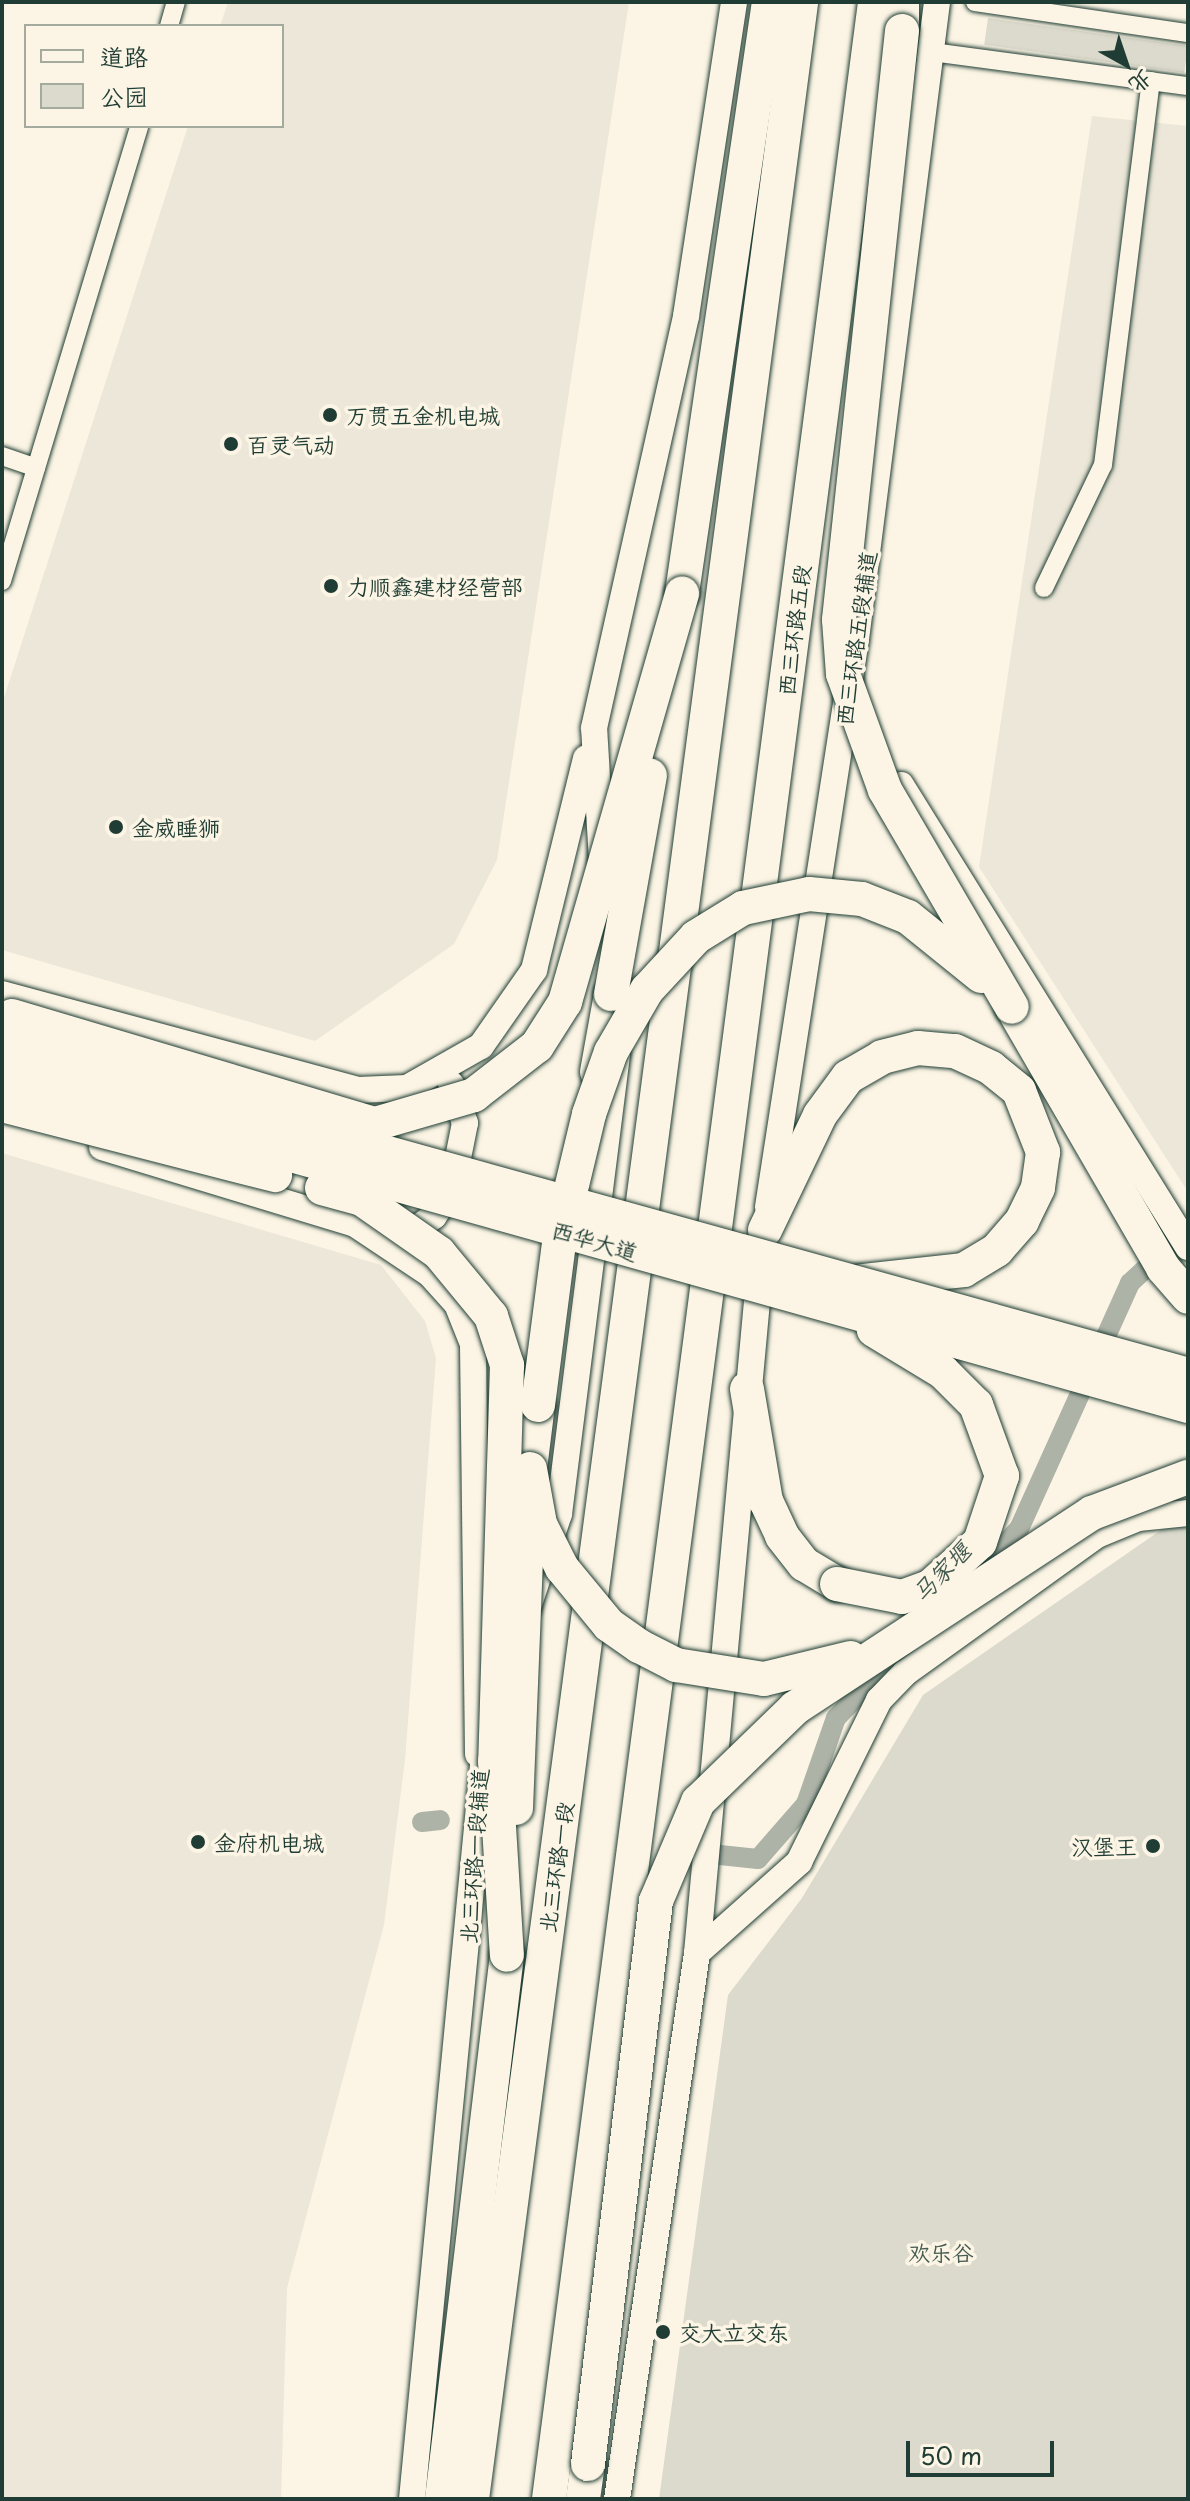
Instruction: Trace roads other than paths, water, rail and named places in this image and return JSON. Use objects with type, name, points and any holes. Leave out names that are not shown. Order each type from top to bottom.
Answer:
[{"type":"highway","name":"北三环路一段","points":[[472,2499],[801,2]]},
{"type":"highway","name":"西三环路五段","points":[[549,2499],[875,2]]},
{"type":"highway","points":[[442,2499],[507,1955],[530,1469],[560,1235],[589,1114],[682,593],[768,5]]},
{"type":"highway","points":[[902,16],[839,620],[843,674],[885,790],[1163,1268],[1188,1297]]},
{"type":"highway","points":[[278,1137],[375,1124],[474,1095],[537,1046],[565,1002],[682,593]]},
{"type":"highway","points":[[589,1114],[611,1052],[647,990],[696,937],[743,908],[809,894],[862,899],[908,917],[949,945],[1012,1007]]},
{"type":"highway","points":[[5,1017],[375,1124]]},
{"type":"highway","name":"西华大道","points":[[5,1017],[214,1119]]},
{"type":"highway","points":[[765,1230],[820,1115],[848,1077],[882,1057],[918,1048],[955,1051],[1019,1091],[1043,1152],[1038,1188],[997,1250],[964,1270],[845,1295]]},
{"type":"highway","points":[[142,1055],[214,1119]]},
{"type":"highway","name":"西华大道","points":[[2,1074],[214,1119],[845,1295],[1188,1406]]},
{"type":"highway","points":[[2,1105],[362,1199]]},
{"type":"highway","points":[[122,1137],[214,1119]]},
{"type":"highway","points":[[278,1137],[362,1199],[404,1224],[469,1283],[491,1316],[507,1365],[495,1761],[507,1955]]},
{"type":"highway","points":[[747,1389],[766,1501],[804,1564],[837,1584],[902,1597],[930,1587],[980,1542],[1002,1476],[976,1405],[943,1372],[845,1295]]},
{"type":"highway","name":"西华大道","points":[[845,1295],[1188,1375]]},
{"type":"highway","points":[[530,1469],[540,1524],[583,1596],[609,1625],[676,1665],[764,1679],[801,1673],[845,1661],[934,1616]]},
{"type":"highway","points":[[583,2499],[647,1958],[671,1852],[698,1802],[737,1757],[795,1708],[1092,1513],[1188,1477]]},
{"type":"main road","points":[[5,1017],[358,1090],[407,1088],[446,1071],[481,1046],[534,970],[594,728],[686,316],[734,2]]},
{"type":"main road","name":"西三环路五段辅道","points":[[747,1389],[765,1230],[856,639],[937,2]]},
{"type":"main road","points":[[856,639],[875,722],[899,783],[1188,1247]]},
{"type":"main road","name":"北三环路一段辅道","points":[[412,2499],[479,1766],[497,1690],[559,1514],[615,1093],[620,974],[597,831],[594,728]]},
{"type":"main road","points":[[392,1246],[434,1216],[452,1188],[465,1123],[446,1071]]},
{"type":"main road","points":[[2,1119],[318,1209],[392,1246],[457,1304],[473,1344],[479,1766]]},
{"type":"main road","points":[[617,2499],[697,1953],[747,1389]]},
{"type":"main road","points":[[697,1953],[799,1862],[879,1700],[905,1673],[1097,1535],[1138,1518],[1188,1513]]},
{"type":"street","points":[[170,24],[176,2]]},
{"type":"street","points":[[975,2],[1188,33]]},
{"type":"street","points":[[932,52],[1188,86]]},
{"type":"street","points":[[1044,588],[1103,465],[1151,81]]},
{"type":"street","points":[[2,581],[138,128]]},
{"type":"street","points":[[2,456],[36,468]]},
{"type":"waterway","name":"马家堰","points":[[971,1579],[1019,1529],[1130,1283],[1148,1266]]},
{"type":"waterway","name":"马家堰","points":[[720,1855],[758,1859],[806,1804],[836,1718],[899,1653]]},
{"type":"waterway","name":"马家堰","points":[[422,1822],[440,1820]]},
{"type":"place","name":"万贯五金机电城","points":[[330,415]]},
{"type":"place","name":"百灵气动","points":[[231,444]]},
{"type":"place","name":"力顺鑫建材经营部","points":[[331,586]]},
{"type":"place","name":"金威睡狮","points":[[116,827]]},
{"type":"place","name":"金府机电城","points":[[198,1842]]},
{"type":"place","name":"汉堡王","points":[[1153,1846]]},
{"type":"place","name":"交大立交东","points":[[663,2332]]},
{"type":"park label","name":"欢乐谷","points":[[941,2252]]}]
